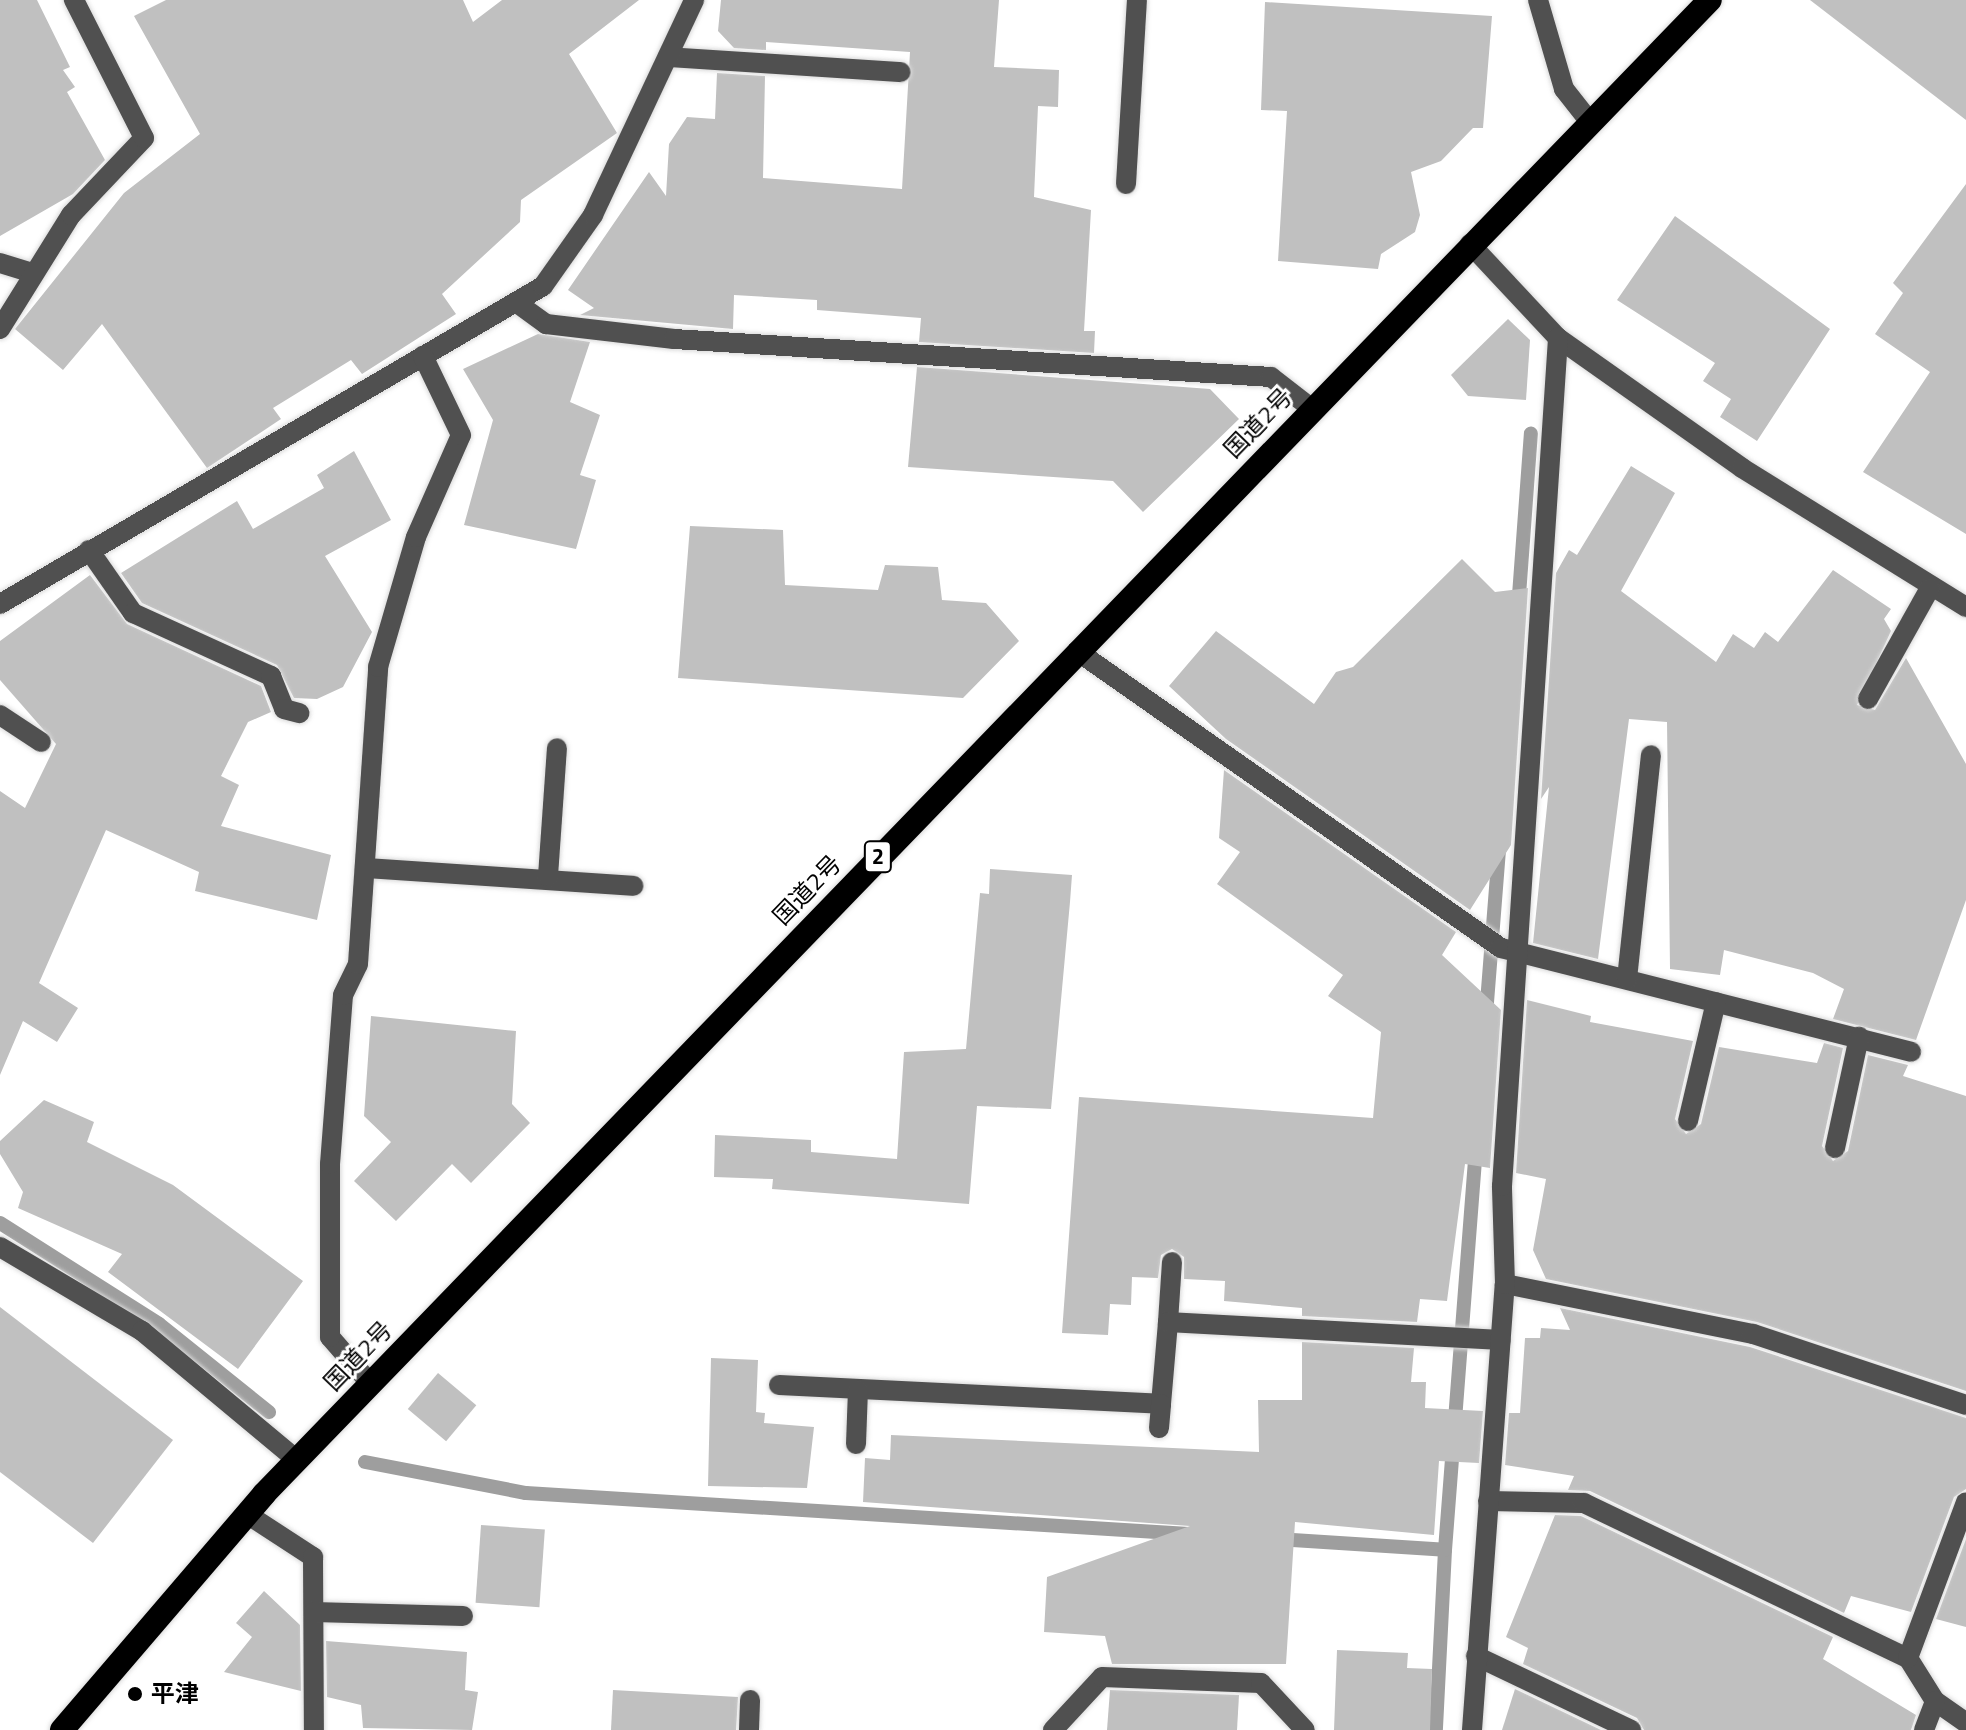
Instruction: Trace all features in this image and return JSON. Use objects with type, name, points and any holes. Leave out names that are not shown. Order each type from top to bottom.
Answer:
[{"type":"highway","name":"国道2号","points":[[62,1730],[247,1514],[370,1383],[1311,408],[1710,0]]},
{"type":"street","points":[[0,329],[32,273],[71,215],[144,138],[74,0]]},
{"type":"street","points":[[4,591],[89,550],[543,286],[593,215],[694,0]]},
{"type":"street","points":[[1126,184],[1137,0]]},
{"type":"street","points":[[1538,0],[1564,89],[1590,122]]},
{"type":"street","points":[[668,57],[901,72]]},
{"type":"street","points":[[1470,244],[1558,338],[1930,588],[1966,607]]},
{"type":"street","points":[[0,263],[32,273]]},
{"type":"street","points":[[517,303],[546,324],[674,339],[1271,377],[1311,408]]},
{"type":"street","points":[[1472,1730],[1505,1284],[1502,1186],[1509,950],[1558,338]]},
{"type":"street","points":[[370,1383],[336,1350],[326,1294],[343,995],[358,964],[378,667],[416,537],[461,435],[423,356]]},
{"type":"street","points":[[89,550],[133,613],[271,676],[284,709],[299,713]]},
{"type":"street","points":[[1868,699],[1930,588]]},
{"type":"street","points":[[1077,651],[1482,938],[1509,950],[1911,1052]]},
{"type":"street","points":[[0,715],[41,742]]},
{"type":"street","points":[[548,876],[557,748]]},
{"type":"street","points":[[1627,979],[1651,755]]},
{"type":"street","points":[[365,868],[548,876],[633,886]]},
{"type":"street","points":[[1688,1121],[1716,1002]]},
{"type":"street","points":[[1835,1148],[1859,1037]]},
{"type":"street","points":[[0,1247],[142,1331],[297,1460]]},
{"type":"street","points":[[1159,1428],[1172,1262]]},
{"type":"street","points":[[1505,1284],[1753,1334],[1966,1405]]},
{"type":"street","points":[[1168,1322],[1501,1340]]},
{"type":"street","points":[[779,1385],[1161,1404]]},
{"type":"street","points":[[856,1444],[858,1390]]},
{"type":"street","points":[[1488,1501],[1584,1503],[1908,1658],[1935,1701],[1966,1723]]},
{"type":"street","points":[[1908,1658],[1966,1502]]},
{"type":"street","points":[[247,1514],[313,1557],[314,1730]]},
{"type":"street","points":[[314,1612],[463,1616]]},
{"type":"street","points":[[1476,1656],[1631,1730]]},
{"type":"street","points":[[1053,1730],[1102,1677],[1261,1683],[1305,1730]]},
{"type":"street","points":[[749,1730],[750,1700]]},
{"type":"street","points":[[1924,1730],[1935,1701]]},
{"type":"building","points":[[0,0],[37,0],[70,67],[63,70],[75,87],[67,92],[105,160],[73,194],[0,236]]},
{"type":"building","points":[[166,0],[463,0],[473,22],[502,0],[639,0],[569,54],[617,133],[521,200],[520,222],[442,294],[456,314],[362,374],[351,360],[273,408],[281,419],[207,468],[102,324],[63,370],[15,329],[124,193],[200,134],[134,16]]},
{"type":"building","points":[[721,0],[999,0],[994,67],[1059,70],[1058,107],[1038,106],[1034,197],[1091,210],[1084,331],[1095,331],[1094,353],[919,342],[921,318],[817,310],[817,300],[734,295],[733,329],[580,315],[594,308],[568,290],[649,172],[666,196],[669,144],[687,117],[715,119],[717,73],[765,76],[763,178],[902,189],[910,52],[766,42],[766,50],[734,48],[718,31]]},
{"type":"building","points":[[1810,0],[1966,0],[1966,120]]},
{"type":"building","points":[[1265,2],[1492,16],[1483,128],[1473,128],[1441,161],[1411,172],[1420,215],[1415,232],[1381,254],[1378,269],[1278,261],[1287,111],[1261,110]]},
{"type":"building","points":[[1966,184],[1966,534],[1863,472],[1930,372],[1875,334],[1903,293],[1893,283]]},
{"type":"building","points":[[1675,216],[1830,329],[1757,441],[1720,417],[1731,399],[1703,381],[1715,363],[1617,300]]},
{"type":"building","points":[[1508,319],[1530,340],[1526,400],[1468,396],[1451,375]]},
{"type":"building","points":[[538,334],[590,342],[570,402],[600,415],[580,475],[596,480],[576,549],[464,525],[493,420],[463,369]]},
{"type":"building","points":[[917,367],[1210,389],[1239,419],[1143,512],[1113,481],[908,467]]},
{"type":"building","points":[[354,451],[391,520],[325,556],[372,632],[343,687],[317,699],[294,698],[277,665],[142,603],[121,573],[237,501],[253,529],[324,488],[317,475]]},
{"type":"building","points":[[1631,466],[1675,493],[1621,591],[1716,662],[1733,634],[1754,648],[1765,632],[1778,642],[1833,570],[1891,609],[1884,619],[1891,631],[1857,705],[1875,710],[1906,658],[1966,764],[1966,900],[1916,1040],[1833,1019],[1844,989],[1813,973],[1724,950],[1720,975],[1670,969],[1667,722],[1629,719],[1598,959],[1533,943],[1549,787],[1541,799],[1556,573],[1569,550],[1577,555]]},
{"type":"building","points":[[690,526],[783,530],[785,585],[878,590],[885,565],[938,567],[942,600],[986,603],[1019,641],[963,698],[678,678]]},
{"type":"building","points":[[1462,559],[1495,592],[1528,588],[1511,845],[1470,910],[1226,739],[1169,686],[1216,631],[1314,704],[1336,672],[1353,667]]},
{"type":"building","points":[[90,575],[127,624],[261,686],[271,712],[248,722],[221,776],[239,785],[221,826],[331,855],[317,920],[195,891],[199,872],[106,830],[39,983],[78,1008],[57,1042],[23,1021],[0,1075],[0,791],[25,808],[56,744],[0,680],[0,641]]},
{"type":"building","points":[[1224,770],[1456,932],[1442,955],[1501,1010],[1490,1168],[1465,1164],[1447,1301],[1420,1299],[1417,1322],[1302,1316],[1302,1308],[1224,1301],[1225,1281],[1184,1279],[1184,1257],[1172,1249],[1161,1255],[1158,1278],[1132,1277],[1131,1305],[1110,1304],[1108,1335],[1062,1333],[1079,1097],[1373,1118],[1381,1032],[1328,996],[1343,975],[1217,884],[1240,852],[1219,838]]},
{"type":"building","points":[[990,869],[1072,875],[1051,1109],[977,1106],[969,1204],[772,1189],[773,1179],[714,1177],[715,1135],[811,1140],[811,1152],[897,1159],[904,1052],[966,1049],[980,893],[989,894]]},
{"type":"building","points":[[1527,1000],[1591,1016],[1590,1022],[1693,1041],[1675,1119],[1686,1134],[1701,1124],[1719,1047],[1817,1063],[1824,1043],[1843,1048],[1822,1146],[1833,1161],[1848,1151],[1868,1055],[1908,1065],[1903,1076],[1966,1096],[1966,1391],[1757,1322],[1546,1279],[1533,1250],[1546,1179],[1516,1173]]},
{"type":"building","points":[[371,1016],[516,1031],[512,1104],[530,1123],[471,1183],[452,1164],[396,1221],[354,1181],[391,1142],[364,1116]]},
{"type":"building","points":[[44,1100],[94,1122],[87,1142],[173,1185],[303,1281],[238,1369],[108,1272],[122,1254],[18,1208],[23,1192],[0,1154],[0,1141]]},
{"type":"building","points":[[0,1307],[173,1440],[93,1543],[0,1472]]},
{"type":"building","points":[[1560,1308],[1750,1347],[1966,1418],[1966,1489],[1954,1497],[1911,1612],[1851,1596],[1844,1613],[1590,1491],[1568,1490],[1574,1476],[1505,1465],[1509,1413],[1520,1413],[1525,1338],[1540,1338],[1541,1328],[1570,1330]]},
{"type":"building","points":[[1302,1342],[1414,1348],[1411,1382],[1426,1382],[1425,1408],[1483,1411],[1479,1463],[1439,1461],[1434,1535],[1295,1522],[1286,1664],[1112,1664],[1105,1636],[1044,1632],[1047,1577],[1190,1526],[863,1502],[865,1458],[890,1460],[891,1435],[1259,1452],[1258,1400],[1302,1400]]},
{"type":"building","points":[[711,1358],[758,1360],[756,1412],[765,1413],[764,1423],[814,1427],[807,1488],[708,1486]]},
{"type":"building","points":[[438,1373],[476,1405],[446,1441],[408,1409]]},
{"type":"building","points":[[1555,1515],[1581,1516],[1833,1637],[1823,1659],[1916,1715],[1911,1730],[1644,1730],[1637,1718],[1523,1664],[1528,1648],[1506,1637]]},
{"type":"building","points":[[481,1525],[545,1529],[539,1607],[476,1603]]},
{"type":"building","points":[[1966,1539],[1966,1627],[1936,1619]]},
{"type":"building","points":[[264,1591],[300,1625],[301,1691],[224,1672],[252,1637],[236,1623]]},
{"type":"building","points":[[326,1641],[467,1652],[465,1690],[478,1692],[472,1730],[363,1728],[361,1705],[327,1697]]},
{"type":"building","points":[[1337,1650],[1408,1653],[1407,1668],[1432,1669],[1430,1730],[1334,1730]]},
{"type":"building","points":[[1515,1689],[1601,1730],[1502,1730]]},
{"type":"building","points":[[613,1690],[738,1697],[736,1730],[611,1730]]},
{"type":"building","points":[[1110,1690],[1239,1695],[1237,1730],[1107,1730]]},
{"type":"waterway","points":[[1518,609],[1531,433]]},
{"type":"waterway","points":[[1486,1015],[1499,849]]},
{"type":"waterway","points":[[1445,1550],[1476,1148]]},
{"type":"waterway","points":[[0,1223],[159,1324],[269,1412]]},
{"type":"waterway","points":[[365,1462],[526,1493],[1189,1534]]},
{"type":"waterway","points":[[1277,1539],[1445,1550],[1436,1730]]},
{"type":"place","name":"平津","points":[[135,1694]]}]
